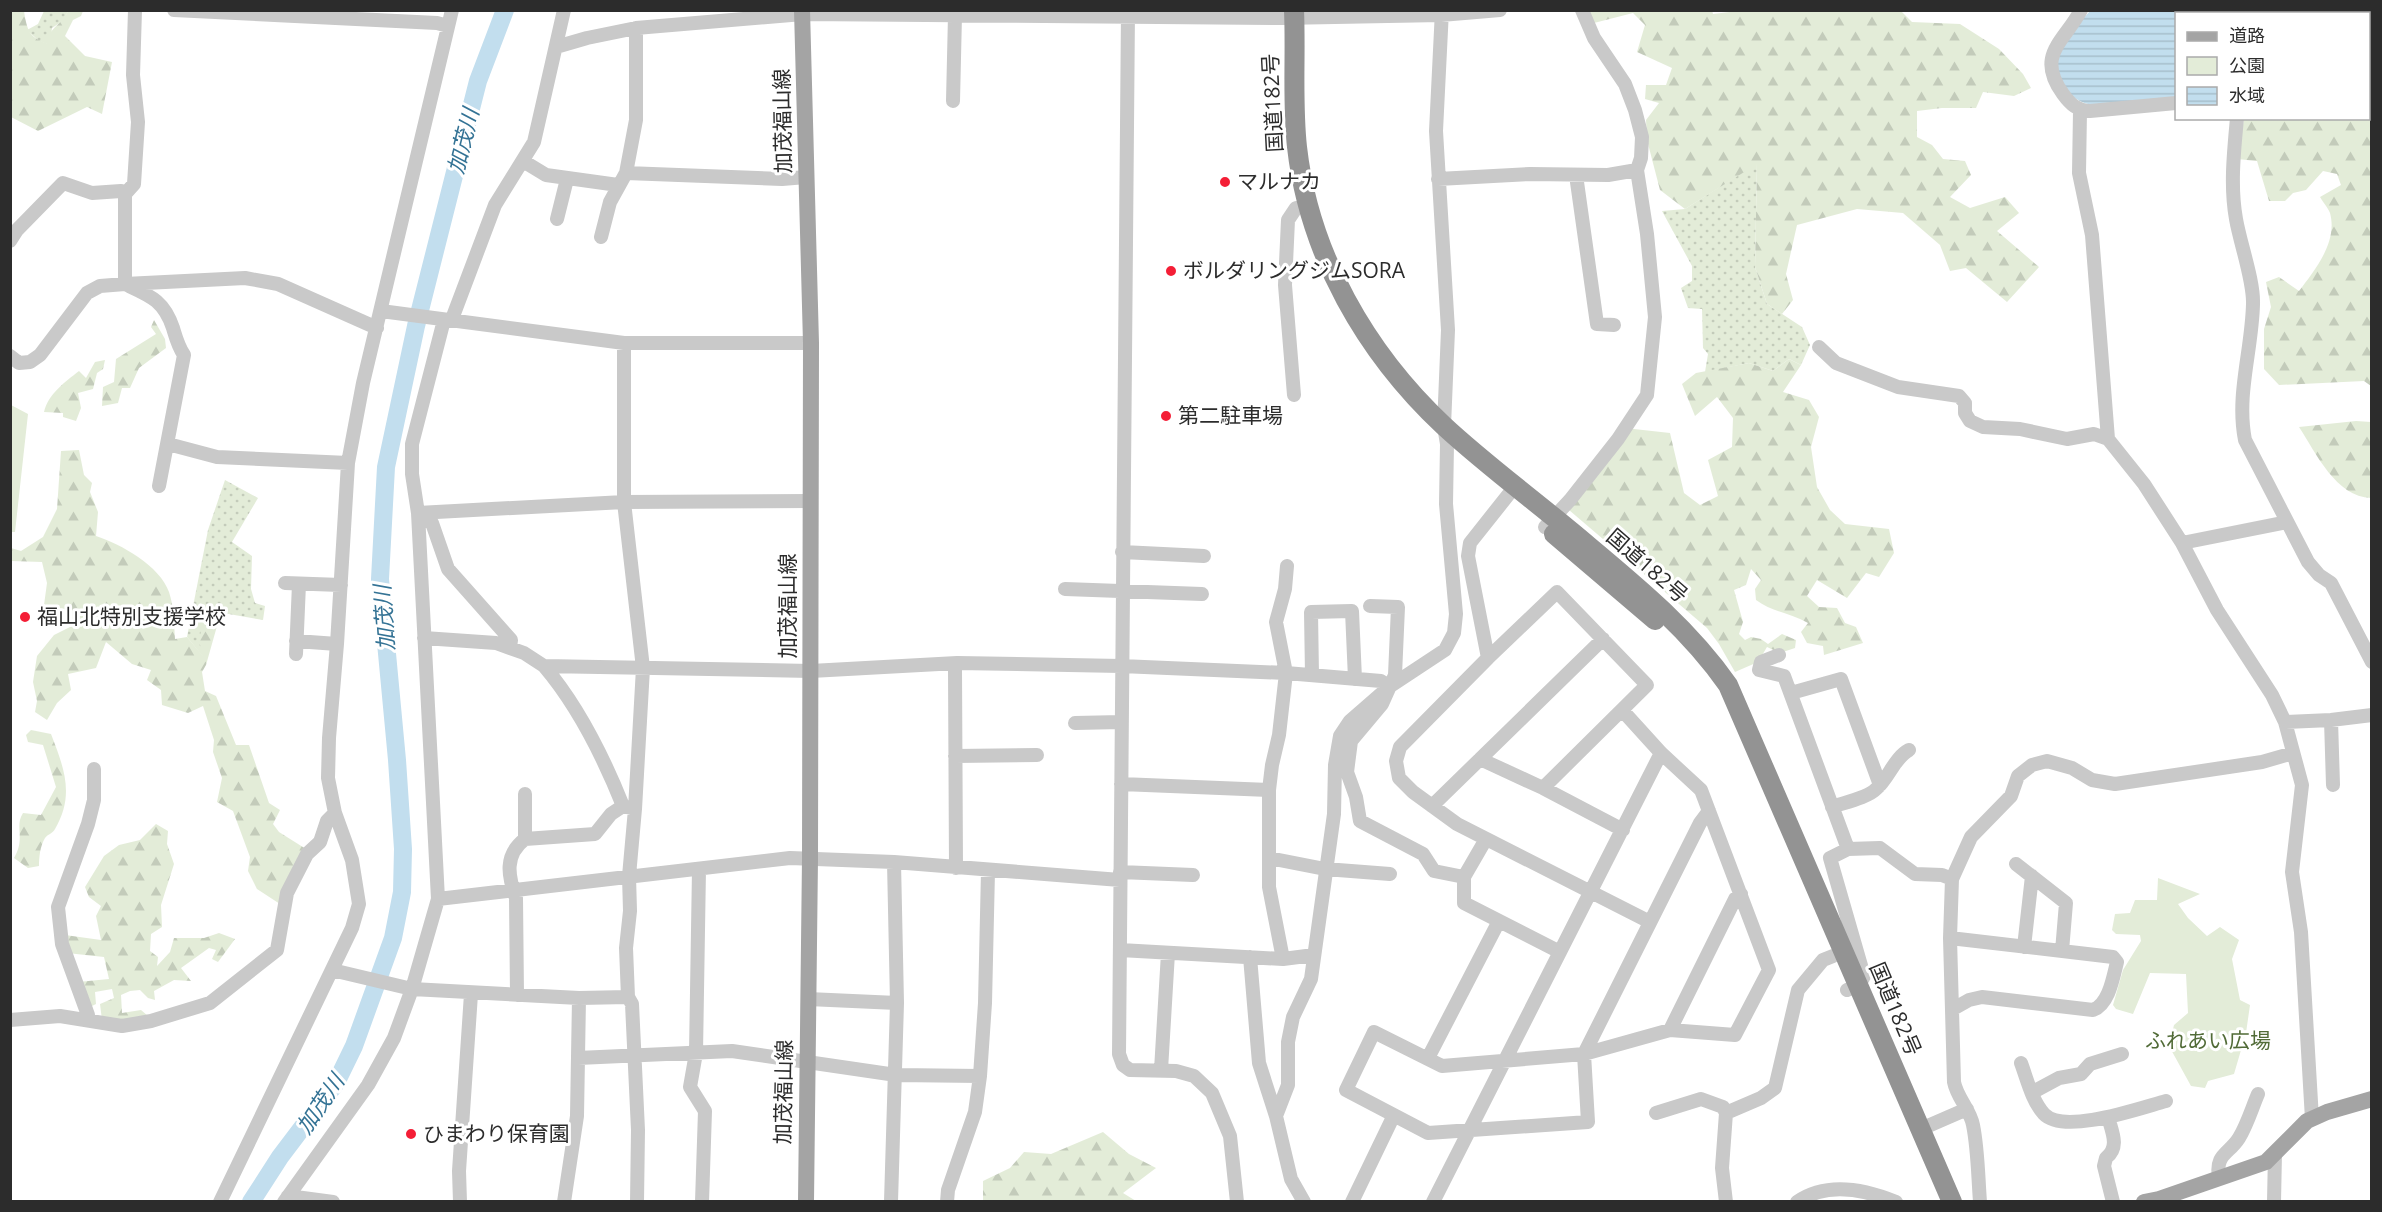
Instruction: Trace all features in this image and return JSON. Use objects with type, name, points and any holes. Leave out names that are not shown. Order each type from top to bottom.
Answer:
[{"type":"highway","name":"国道182号","points":[[1288,14],[1281,111],[1286,160],[1296,208],[1322,279],[1343,320],[1375,368],[1404,402],[1549,522],[1673,619],[1711,660],[1728,685],[1853,987],[1938,1202]]},
{"type":"highway","name":"国道182号","points":[[1288,14],[1297,147],[1304,189],[1316,233],[1331,271],[1377,351],[1446,435]]},
{"type":"highway","name":"国道182号","points":[[1549,522],[1663,627],[1697,665],[1715,690],[1731,720],[1833,956],[1853,987],[1921,1129],[1952,1202]]},
{"type":"main road","name":"加茂福山線","points":[[802,12],[811,343],[810,858],[806,1202]]},
{"type":"main road","points":[[2144,1202],[2266,1162],[2312,1119],[2372,1098]]},
{"type":"street","points":[[174,10],[301,13],[437,23],[448,26]]},
{"type":"street","points":[[220,1202],[352,928],[359,904],[352,860],[335,813],[328,778],[348,463],[363,383],[452,10]]},
{"type":"street","points":[[286,1199],[368,1085],[394,1038],[438,899],[418,513],[412,474],[412,444],[448,320],[495,205],[534,142],[564,10]]},
{"type":"street","points":[[556,47],[636,28],[802,12],[955,15],[1442,13],[1500,10]]},
{"type":"street","points":[[1549,522],[1570,500],[1618,439],[1647,395],[1655,317],[1647,234],[1637,170],[1641,158],[1642,137],[1625,84],[1594,38],[1582,10]]},
{"type":"street","points":[[2081,10],[2059,40],[2054,52],[2052,68],[2056,83],[2072,105],[2080,111],[2175,103]]},
{"type":"street","points":[[125,284],[125,194],[134,184],[137,132],[133,44],[138,11]]},
{"type":"street","points":[[1128,13],[1119,1054],[1123,1065],[1130,1070],[1161,1070],[1194,1076],[1212,1093],[1230,1136],[1237,1202]]},
{"type":"street","points":[[1276,1116],[1288,1085],[1288,1042],[1293,1017],[1311,979],[1334,814],[1335,765],[1340,736],[1350,721],[1389,687],[1445,650],[1454,633],[1453,574],[1446,504],[1448,330],[1436,122],[1442,13]]},
{"type":"street","points":[[953,101],[955,15]]},
{"type":"street","points":[[601,237],[610,202],[622,179],[636,120],[636,28]]},
{"type":"street","points":[[2080,111],[2079,173],[2092,235],[2108,439]]},
{"type":"street","points":[[2236,120],[2234,202],[2253,301],[2241,422],[2245,441],[2308,562],[2319,575],[2331,583],[2372,662]]},
{"type":"street","points":[[523,160],[546,175],[567,179],[806,177]]},
{"type":"street","points":[[1438,179],[1530,174],[1608,175],[1637,170]]},
{"type":"street","points":[[1576,175],[1598,324],[1614,325]]},
{"type":"street","points":[[557,219],[567,179]]},
{"type":"street","points":[[10,241],[17,230],[63,183],[92,193],[121,191],[125,194]]},
{"type":"street","points":[[1294,395],[1285,285],[1288,220],[1296,208]]},
{"type":"street","points":[[10,356],[19,363],[30,362],[40,355],[87,293],[100,286],[125,284],[245,278],[278,284],[377,328]]},
{"type":"street","points":[[125,284],[153,297],[166,310],[178,347],[184,355],[159,486]]},
{"type":"street","points":[[381,311],[624,342],[811,343]]},
{"type":"street","points":[[624,342],[624,502],[643,668],[629,807],[630,911],[626,948],[628,997],[632,1004],[638,1130],[637,1202]]},
{"type":"street","points":[[1819,347],[1836,363],[1898,387],[1959,396],[1965,403],[1965,413],[1970,421],[1983,427],[2020,429],[2067,439],[2094,434],[2108,439],[2144,484],[2182,543],[2217,610],[2272,695],[2285,722],[2302,785],[2292,872],[2301,932],[2312,1119]]},
{"type":"street","points":[[168,444],[217,456],[348,463]]},
{"type":"street","points":[[1488,658],[1468,556],[1470,543],[1512,491]]},
{"type":"street","points":[[418,513],[624,502],[810,501]]},
{"type":"street","points":[[418,513],[432,523],[448,569],[511,640],[510,647]]},
{"type":"street","points":[[2182,543],[2287,522]]},
{"type":"street","points":[[1122,552],[1204,556]]},
{"type":"street","points":[[1283,959],[1269,887],[1269,790],[1279,735],[1286,673],[1276,622],[1285,590],[1287,566]]},
{"type":"street","points":[[337,644],[296,648],[292,584],[341,585]]},
{"type":"street","points":[[1065,589],[1202,594]]},
{"type":"street","points":[[1543,788],[1647,685],[1557,592],[1400,747],[1396,761],[1399,778],[1457,824],[1650,922]]},
{"type":"street","points":[[1370,606],[1398,607],[1395,675],[1382,704],[1351,741],[1347,772],[1356,797],[1360,821],[1423,854],[1434,871],[1464,877]]},
{"type":"street","points":[[1312,675],[1311,612],[1353,611],[1355,679]]},
{"type":"street","points":[[424,638],[496,643],[510,647],[544,666],[568,694],[629,807]]},
{"type":"street","points":[[1432,806],[1603,639]]},
{"type":"street","points":[[1779,655],[1761,662],[1759,670],[1784,676],[1848,849]]},
{"type":"street","points":[[544,666],[811,671],[957,663],[1121,666],[1312,675],[1381,681],[1389,687]]},
{"type":"street","points":[[956,868],[955,669],[957,663]]},
{"type":"street","points":[[1791,693],[1841,679],[1880,785]]},
{"type":"street","points":[[1622,710],[1661,753],[1701,790],[1741,894],[1769,970],[1735,1035],[1670,1030],[1584,1054],[1442,1066],[1374,1032],[1346,1090],[1428,1133],[1588,1122],[1584,1054],[1700,823],[1709,811]]},
{"type":"street","points":[[2285,722],[2372,715]]},
{"type":"street","points":[[2331,720],[2333,786]]},
{"type":"street","points":[[1075,723],[1121,722]]},
{"type":"street","points":[[1832,807],[1876,790],[1889,775],[1901,754],[1909,750]]},
{"type":"street","points":[[1433,1202],[1661,753]]},
{"type":"street","points":[[1980,1202],[1973,1123],[1967,1109],[1956,1094],[1954,1082],[1950,938],[1952,879],[1971,837],[2011,796],[2018,776],[2032,765],[2047,761],[2072,768],[2092,780],[2115,784],[2262,762],[2293,753]]},
{"type":"street","points":[[955,756],[1037,755]]},
{"type":"street","points":[[1480,759],[1543,788],[1623,830]]},
{"type":"street","points":[[87,1020],[88,1015],[62,944],[58,907],[94,800],[94,769]]},
{"type":"street","points":[[1120,784],[1269,790]]},
{"type":"street","points":[[525,794],[525,839]]},
{"type":"street","points":[[517,995],[516,898],[510,884],[510,861],[516,846],[525,839],[595,834],[610,814],[629,807]]},
{"type":"street","points":[[10,1020],[60,1016],[122,1026],[151,1021],[210,1003],[277,950],[286,893],[308,854],[320,842],[327,822],[335,813]]},
{"type":"street","points":[[1486,838],[1464,877],[1464,903],[1560,952]]},
{"type":"street","points":[[1853,987],[1864,976],[1830,858],[1848,849],[1880,848],[1915,874],[1942,875],[1952,879]]},
{"type":"street","points":[[438,899],[790,858],[894,862],[988,871],[1120,876],[1193,875]]},
{"type":"street","points":[[1269,858],[1325,869],[1390,874]]},
{"type":"street","points":[[891,1202],[897,1003],[894,862]]},
{"type":"street","points":[[2016,864],[2066,903],[2062,951]]},
{"type":"street","points":[[699,869],[696,1053],[690,1087],[705,1111],[702,1202]]},
{"type":"street","points":[[947,1202],[948,1190],[975,1112],[980,1076],[985,1003],[988,871]]},
{"type":"street","points":[[2024,946],[2032,876]]},
{"type":"street","points":[[1670,1030],[1735,899],[1741,894]]},
{"type":"street","points":[[1428,1058],[1499,921]]},
{"type":"street","points":[[1950,938],[2113,957],[2117,962],[2111,986],[2100,1008],[2093,1010],[1982,997],[1969,1000],[1953,1009]]},
{"type":"street","points":[[1120,950],[1283,959],[1314,955]]},
{"type":"street","points":[[1161,1070],[1168,953]]},
{"type":"street","points":[[1726,1113],[1761,1098],[1775,1088],[1798,990],[1823,960],[1833,956]]},
{"type":"street","points":[[1250,957],[1259,1064],[1276,1116],[1291,1179],[1304,1202]]},
{"type":"street","points":[[332,970],[410,988],[471,994],[579,998],[628,997]]},
{"type":"street","points":[[460,1202],[459,1171],[471,994]]},
{"type":"street","points":[[564,1202],[577,1116],[579,998]]},
{"type":"street","points":[[808,999],[897,1003]]},
{"type":"street","points":[[578,1058],[732,1051],[896,1075],[980,1076]]},
{"type":"street","points":[[2033,1092],[2059,1078],[2081,1074],[2090,1064],[2122,1053]]},
{"type":"street","points":[[2020,1063],[2045,1115],[2054,1120],[2071,1122],[2108,1117],[2166,1101]]},
{"type":"street","points":[[2219,1177],[2217,1166],[2220,1158],[2239,1138],[2258,1094]]},
{"type":"street","points":[[1656,1113],[1701,1099],[1724,1107],[1726,1113],[1722,1168],[1726,1202]]},
{"type":"street","points":[[1921,1129],[1967,1109]]},
{"type":"street","points":[[1352,1202],[1394,1115]]},
{"type":"street","points":[[2108,1117],[2115,1145],[2113,1153],[2106,1158],[2104,1166],[2114,1202]]},
{"type":"street","points":[[2274,1202],[2275,1153]]},
{"type":"street","points":[[1797,1202],[1816,1191],[1849,1189],[1874,1193],[1896,1202]]},
{"type":"street","points":[[286,1199],[333,1202]]},
{"type":"green space","points":[[11,10],[24,11],[26,23],[33,36],[49,44],[47,38],[68,11],[83,11],[81,16],[73,20],[65,36],[85,56],[112,62],[102,114],[87,107],[38,131],[11,117]]},
{"type":"green space","points":[[1712,10],[1713,14],[1746,10],[1900,10],[1912,22],[1960,24],[1999,49],[2023,74],[2031,88],[2014,96],[1983,92],[1976,108],[1917,111],[1917,137],[1932,145],[1943,159],[1965,161],[1971,175],[1950,197],[1970,208],[2005,197],[2019,213],[1997,231],[2039,267],[2007,302],[1966,268],[1950,271],[1940,245],[1903,213],[1857,209],[1797,225],[1786,274],[1793,300],[1782,314],[1767,304],[1755,267],[1757,164],[1685,209],[1660,190],[1647,140],[1646,120],[1659,103],[1645,99],[1646,85],[1666,85],[1672,68],[1637,52],[1645,25],[1633,13],[1594,23],[1588,11]]},
{"type":"green space","points":[[44,11],[68,11],[64,20],[52,28],[50,45],[39,41],[27,30],[38,24]]},
{"type":"green space","points":[[2370,51],[2371,386],[2364,381],[2279,385],[2264,369],[2264,329],[2271,307],[2266,282],[2279,277],[2299,291],[2324,255],[2331,234],[2330,213],[2320,197],[2341,185],[2337,174],[2323,171],[2306,190],[2293,193],[2285,201],[2269,201],[2257,161],[2237,159],[2244,120],[2370,120]]},
{"type":"green space","points":[[1757,163],[1755,267],[1767,304],[1802,327],[1810,345],[1801,365],[1789,359],[1773,371],[1749,363],[1705,372],[1708,354],[1703,348],[1702,309],[1688,308],[1681,288],[1692,281],[1692,266],[1662,211],[1685,209]]},
{"type":"green space","points":[[154,320],[165,339],[166,348],[139,368],[130,388],[122,388],[118,403],[102,406],[103,387],[114,382],[116,359],[156,334],[151,327]]},
{"type":"green space","points":[[1789,359],[1801,365],[1783,392],[1809,400],[1819,417],[1811,447],[1817,487],[1830,510],[1845,524],[1889,529],[1894,553],[1879,577],[1866,573],[1847,598],[1817,580],[1807,596],[1819,607],[1837,608],[1845,623],[1856,627],[1863,643],[1824,655],[1823,646],[1807,643],[1801,632],[1808,623],[1756,600],[1755,589],[1761,580],[1751,569],[1746,585],[1734,590],[1743,622],[1739,634],[1745,640],[1751,637],[1761,639],[1768,644],[1782,634],[1796,640],[1795,648],[1780,653],[1767,647],[1758,662],[1735,672],[1707,628],[1569,510],[1625,428],[1670,433],[1684,493],[1700,505],[1718,496],[1708,460],[1732,447],[1733,418],[1717,397],[1695,416],[1682,384],[1696,373],[1749,363],[1773,371]]},
{"type":"green space","points":[[105,360],[103,369],[97,373],[93,389],[78,393],[81,408],[76,421],[63,417],[63,413],[44,412],[53,394],[63,384],[79,371],[86,378],[95,362]]},
{"type":"green space","points":[[11,405],[28,414],[15,532],[10,532]]},
{"type":"green space","points":[[2356,421],[2371,422],[2371,498],[2359,496],[2337,482],[2320,461],[2299,427]]},
{"type":"green space","points":[[79,450],[84,475],[92,483],[90,492],[98,512],[96,536],[128,550],[149,565],[164,582],[172,603],[175,639],[187,637],[203,656],[199,641],[203,620],[219,619],[202,672],[205,691],[216,696],[236,745],[249,745],[269,803],[280,810],[273,824],[279,832],[306,849],[280,904],[257,889],[248,871],[250,857],[233,811],[217,802],[222,778],[213,752],[214,740],[203,706],[188,713],[162,705],[161,690],[147,680],[151,670],[132,664],[106,642],[96,668],[68,674],[71,690],[57,703],[47,720],[35,712],[37,701],[33,682],[37,656],[54,635],[72,626],[44,605],[47,583],[42,562],[11,561],[11,548],[21,551],[43,537],[57,509],[61,451]]},
{"type":"green space","points":[[225,480],[258,498],[232,542],[252,556],[251,589],[255,603],[265,606],[263,620],[223,613],[219,619],[203,620],[204,658],[187,637],[208,530]]},
{"type":"green space","points":[[31,730],[51,734],[60,758],[66,793],[61,817],[53,832],[45,838],[42,845],[39,866],[28,868],[14,858],[20,839],[19,823],[23,813],[41,815],[56,787],[43,745],[28,742],[26,735]]},
{"type":"green space","points":[[156,824],[168,831],[167,844],[174,864],[161,905],[162,927],[151,934],[150,951],[158,957],[157,966],[170,952],[174,938],[204,938],[219,933],[235,939],[218,962],[212,959],[216,950],[209,948],[181,968],[191,981],[174,980],[154,991],[155,1000],[148,998],[140,990],[121,995],[122,1013],[141,1010],[148,1016],[123,1023],[102,1020],[100,1004],[114,998],[112,989],[95,992],[96,1004],[92,1006],[94,1016],[78,982],[109,979],[104,957],[67,953],[65,935],[101,940],[96,916],[101,906],[89,897],[85,887],[104,856],[119,845],[140,840]]},
{"type":"green space","name":"ふれあい広場","points":[[2158,878],[2200,894],[2178,904],[2188,918],[2207,936],[2220,927],[2239,940],[2232,959],[2240,1000],[2250,1005],[2246,1033],[2234,1074],[2208,1081],[2205,1088],[2191,1086],[2169,1046],[2174,1025],[2188,1013],[2186,974],[2150,973],[2133,1014],[2116,1009],[2113,1005],[2123,970],[2141,941],[2140,935],[2116,934],[2112,930],[2115,914],[2130,913],[2135,900],[2157,900]]},
{"type":"green space","points":[[1103,1132],[1129,1154],[1156,1168],[1123,1193],[1136,1201],[983,1201],[983,1181],[1010,1168],[1024,1152],[1051,1154]]},
{"type":"water","points":[[2090,11],[2175,11],[2175,97],[2103,105],[2084,103],[2076,98],[2063,84],[2057,65],[2061,46]]},
{"type":"waterway","name":"加茂川","points":[[251,1202],[280,1157],[336,1083],[354,1046],[393,938],[402,892],[403,849],[380,579],[386,467],[416,326],[478,81],[505,10]]},
{"type":"place","name":"マルナカ","points":[[1225,182]]},
{"type":"place","name":"ボルダリングジムSORA","points":[[1171,271]]},
{"type":"place","name":"第二駐車場","points":[[1166,416]]},
{"type":"place","name":"福山北特別支援学校","points":[[25,617]]},
{"type":"place","name":"ひまわり保育園","points":[[411,1134]]}]
